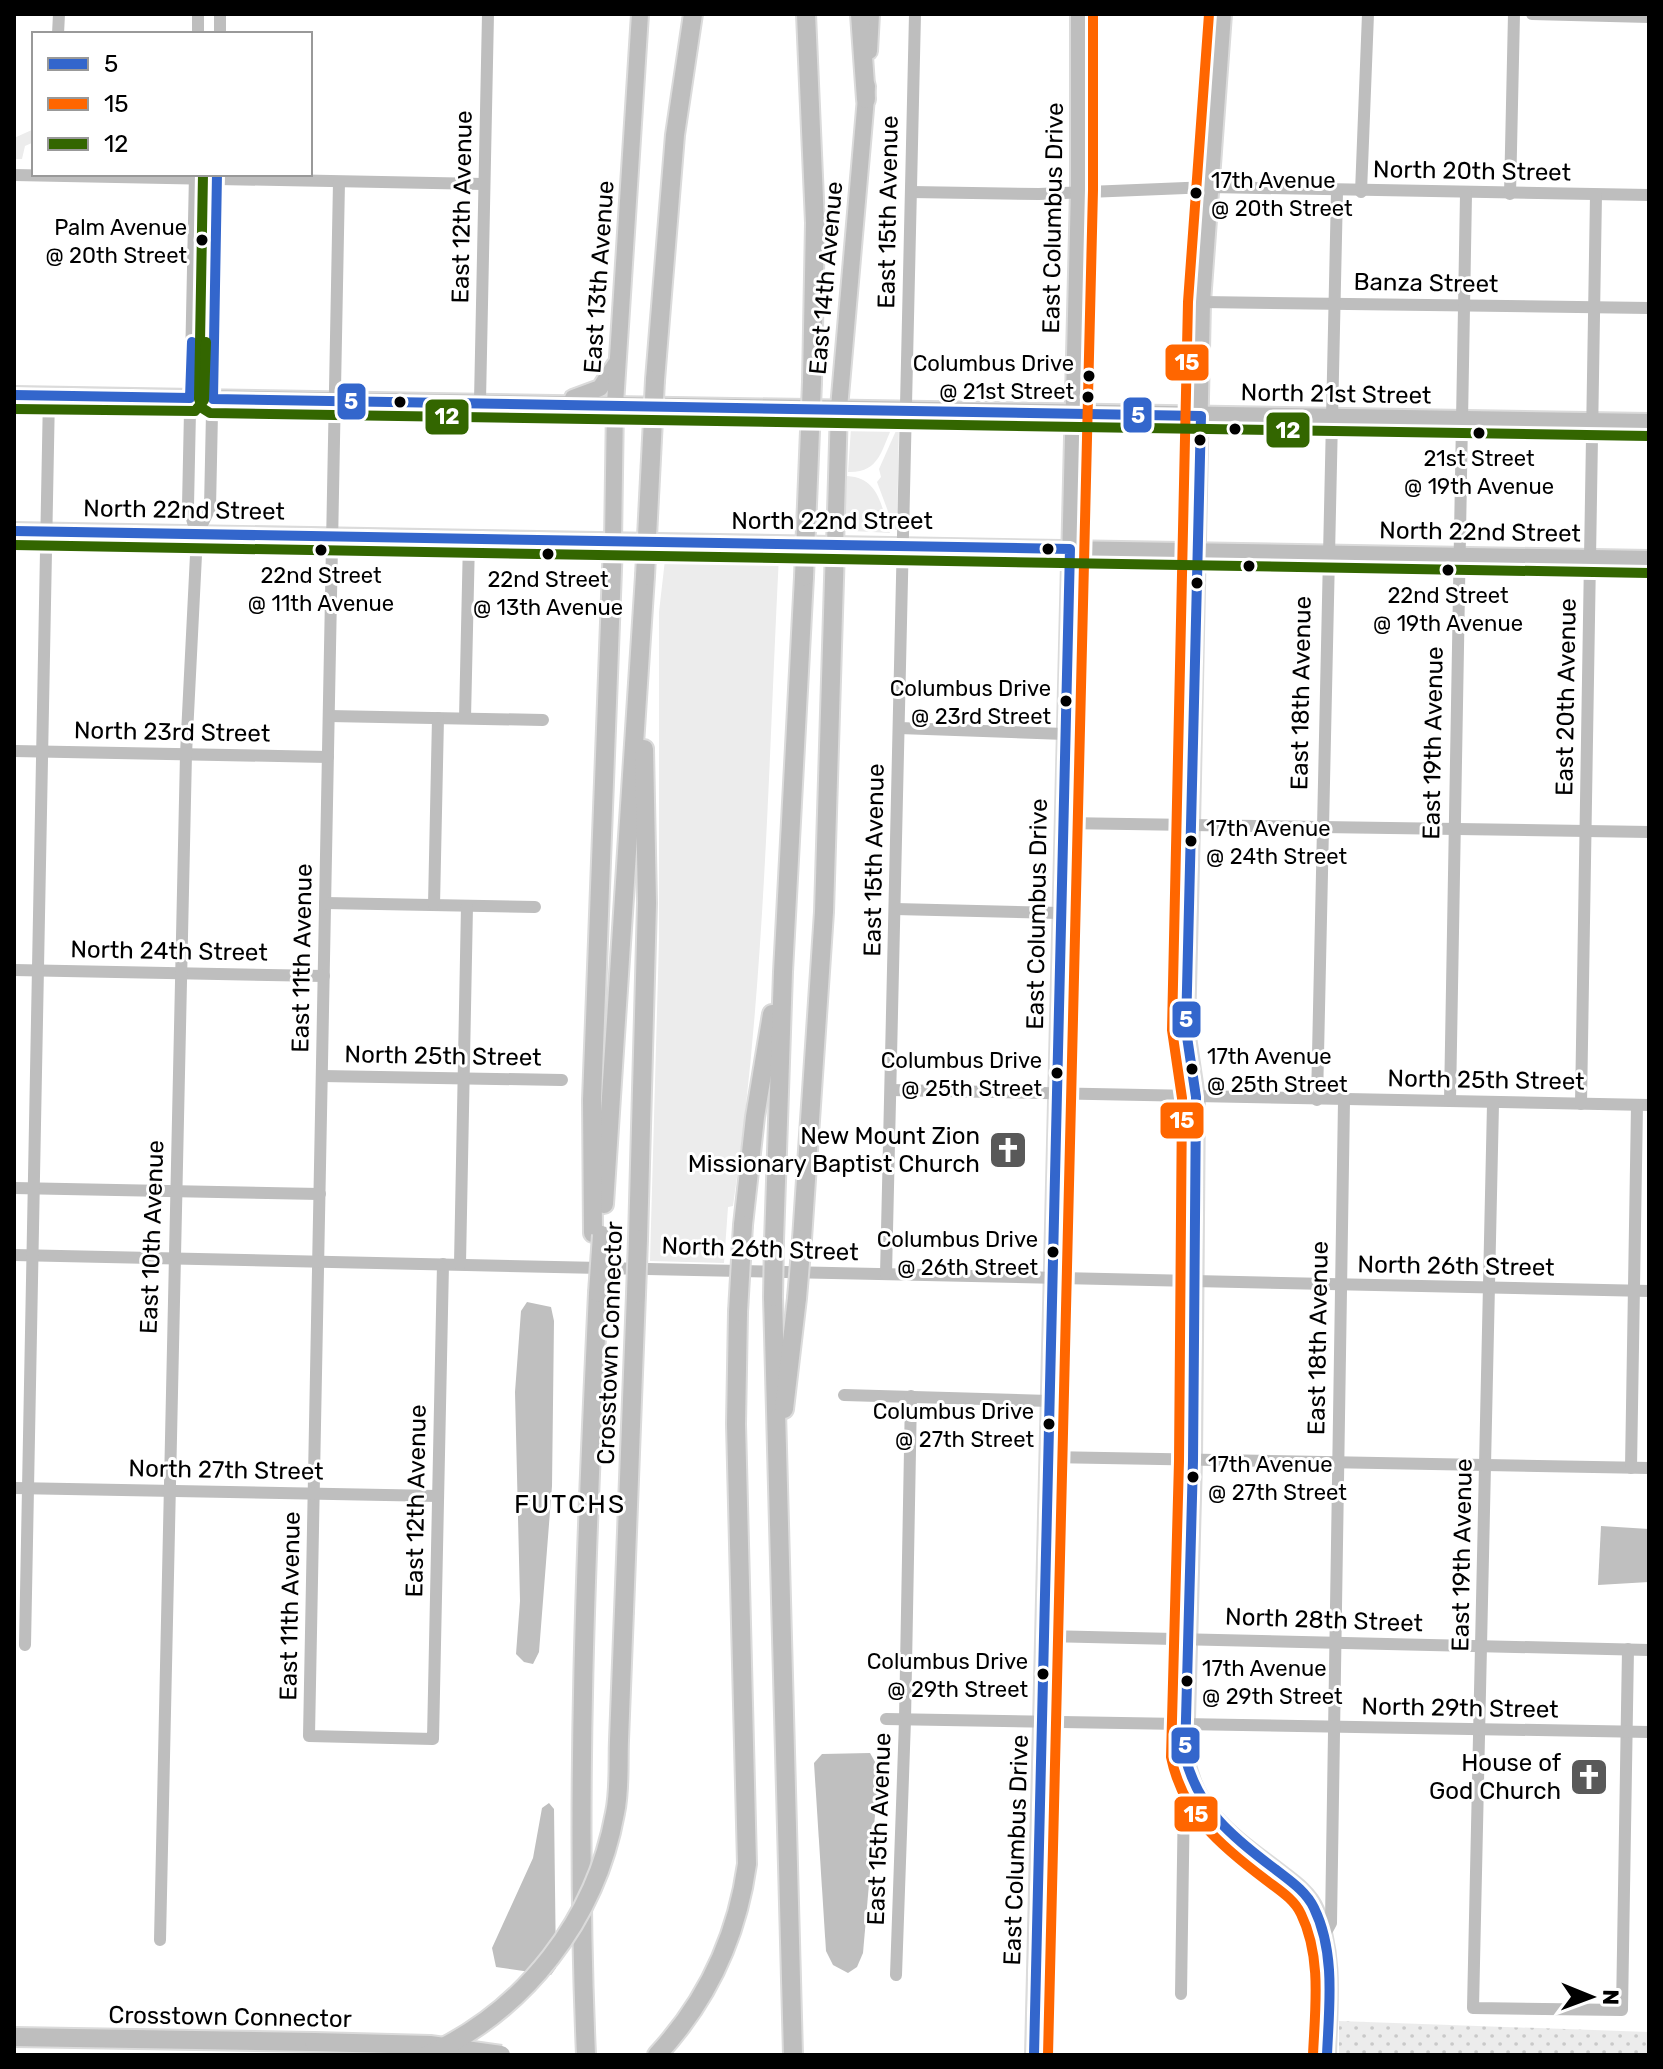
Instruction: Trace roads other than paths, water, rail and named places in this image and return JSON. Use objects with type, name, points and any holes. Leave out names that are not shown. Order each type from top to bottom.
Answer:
[{"type":"highway","points":[[597,1234],[642,623],[655,380],[675,135],[693,14]]},
{"type":"highway","points":[[793,2049],[773,1297],[783,972],[812,382],[815,223],[806,14]]},
{"type":"highway","points":[[860,14],[866,99]]},
{"type":"highway","points":[[586,2055],[582,1973],[584,1707],[597,1234],[593,1069],[613,543]]},
{"type":"highway","points":[[776,1471],[797,1298],[824,912],[835,547]]},
{"type":"highway","name":"Crosstown Connector","points":[[427,2055],[454,2043],[504,2009],[540,1971],[573,1927],[607,1851],[616,1811],[638,1239],[647,903],[642,623]]},
{"type":"highway","points":[[657,2055],[711,1982],[730,1937],[747,1864],[736,1439],[738,1312],[743,1225],[762,1069],[783,972]]},
{"type":"highway","name":"Crosstown Connector","points":[[14,2037],[403,2044],[501,2055]]},
{"type":"main road","name":"East 13th Avenue","points":[[613,543],[615,404],[640,14]]},
{"type":"main road","name":"East 14th Avenue","points":[[835,547],[839,408],[871,14]]},
{"type":"main road","name":"East Columbus Drive","points":[[1034,2055],[1079,190],[1079,14]]},
{"type":"main road","points":[[1223,14],[1202,302],[1186,1030],[1196,1097],[1193,1461],[1185,1725],[1188,1774],[1196,1796],[1224,1832],[1298,1887],[1314,1907],[1324,1936]]},
{"type":"main road","points":[[556,403],[600,388],[618,358]]},
{"type":"main road","name":"North 21st Street","points":[[14,395],[1649,422]]},
{"type":"main road","name":"North 22nd Street","points":[[14,531],[1649,559]]},
{"type":"main road","name":"East 18th Avenue","points":[[1324,1936],[1328,1967],[1327,2055]]},
{"type":"street","name":"East 12th Avenue","points":[[480,401],[488,14]]},
{"type":"street","name":"East 15th Avenue","points":[[886,1274],[915,14]]},
{"type":"street","points":[[1361,192],[1368,14]]},
{"type":"street","points":[[1510,194],[1514,14]]},
{"type":"street","points":[[1532,14],[1649,17]]},
{"type":"street","points":[[197,535],[188,506],[195,176],[484,184]]},
{"type":"street","points":[[197,535],[210,508],[217,177]]},
{"type":"street","name":"East 11th Avenue","points":[[339,182],[309,1736],[433,1739]]},
{"type":"street","name":"North 20th Street","points":[[911,192],[1039,194],[1210,187],[1337,192],[1649,195]]},
{"type":"street","name":"East 18th Avenue","points":[[1317,1100],[1337,192]]},
{"type":"street","name":"East 19th Avenue","points":[[1450,1101],[1466,194]]},
{"type":"street","name":"East 20th Avenue","points":[[1581,1104],[1597,308],[1596,195]]},
{"type":"street","name":"Banza Street","points":[[1202,302],[1649,308]]},
{"type":"street","points":[[25,1645],[49,395]]},
{"type":"street","name":"East 10th Avenue","points":[[160,1940],[186,754],[197,535]]},
{"type":"street","points":[[465,718],[469,540]]},
{"type":"street","points":[[329,716],[543,720]]},
{"type":"street","points":[[434,905],[438,718]]},
{"type":"street","points":[[899,728],[1065,734]]},
{"type":"street","name":"North 23rd Street","points":[[14,751],[328,757]]},
{"type":"street","points":[[1063,823],[1649,832]]},
{"type":"street","points":[[325,903],[535,907]]},
{"type":"street","points":[[460,1264],[467,906]]},
{"type":"street","points":[[895,909],[1061,913]]},
{"type":"street","name":"North 24th Street","points":[[14,970],[324,976]]},
{"type":"street","name":"North 25th Street","points":[[322,1076],[562,1080]]},
{"type":"street","name":"North 25th Street","points":[[891,1090],[1643,1105]]},
{"type":"street","name":"East 18th Avenue","points":[[1324,1936],[1331,1923],[1344,1101]]},
{"type":"street","name":"East 19th Avenue","points":[[1493,1104],[1473,2008],[1622,2010],[1627,1732]]},
{"type":"street","points":[[1631,1468],[1634,1291],[1643,1105]]},
{"type":"street","points":[[14,1188],[320,1194]]},
{"type":"street","name":"North 26th Street","points":[[14,1255],[886,1274],[1053,1281],[1649,1291]]},
{"type":"street","name":"East 12th Avenue","points":[[433,1739],[443,1264]]},
{"type":"street","points":[[844,1395],[1049,1401]]},
{"type":"street","name":"East 15th Avenue","points":[[896,1975],[911,1396]]},
{"type":"street","points":[[1048,1457],[1649,1468]]},
{"type":"street","name":"North 27th Street","points":[[14,1488],[438,1496]]},
{"type":"street","name":"North 28th Street","points":[[1045,1636],[1649,1650]]},
{"type":"street","points":[[1627,1732],[1628,1649]]},
{"type":"street","name":"North 29th Street","points":[[886,1719],[1649,1732]]},
{"type":"street","points":[[1181,1994],[1184,1793],[1188,1774]]},
{"type":"place","name":"17th Avenue @ 20th Street","points":[[1196,193]]},
{"type":"place","name":"Palm Avenue @ 20th Street","points":[[202,240]]},
{"type":"place","name":"Columbus Drive @ 21st Street","points":[[1089,376]]},
{"type":"place","name":"21st Street @ 19th Avenue","points":[[1479,433]]},
{"type":"place","name":"22nd Street @ 11th Avenue","points":[[321,550]]},
{"type":"place","name":"22nd Street @ 13th Avenue","points":[[548,554]]},
{"type":"place","name":"22nd Street @ 19th Avenue","points":[[1448,570]]},
{"type":"place","name":"Columbus Drive @ 23rd Street","points":[[1066,701]]},
{"type":"place","name":"17th Avenue @ 24th Street","points":[[1191,841]]},
{"type":"place","name":"17th Avenue @ 25th Street","points":[[1192,1069]]},
{"type":"place","name":"Columbus Drive @ 25th Street","points":[[1057,1073]]},
{"type":"place","name":"New Mount Zion Missionary Baptist Church","points":[[1008,1150]]},
{"type":"place","name":"Columbus Drive @ 26th Street","points":[[1053,1252]]},
{"type":"place","name":"Columbus Drive @ 27th Street","points":[[1049,1424]]},
{"type":"place","name":"17th Avenue @ 27th Street","points":[[1193,1477]]},
{"type":"place","name":"Columbus Drive @ 29th Street","points":[[1043,1674]]},
{"type":"place","name":"17th Avenue @ 29th Street","points":[[1187,1681]]},
{"type":"place","name":"House of God Church","points":[[1589,1777]]},
{"type":"district","name":"FUTCHS","points":[[570,1504]]}]
